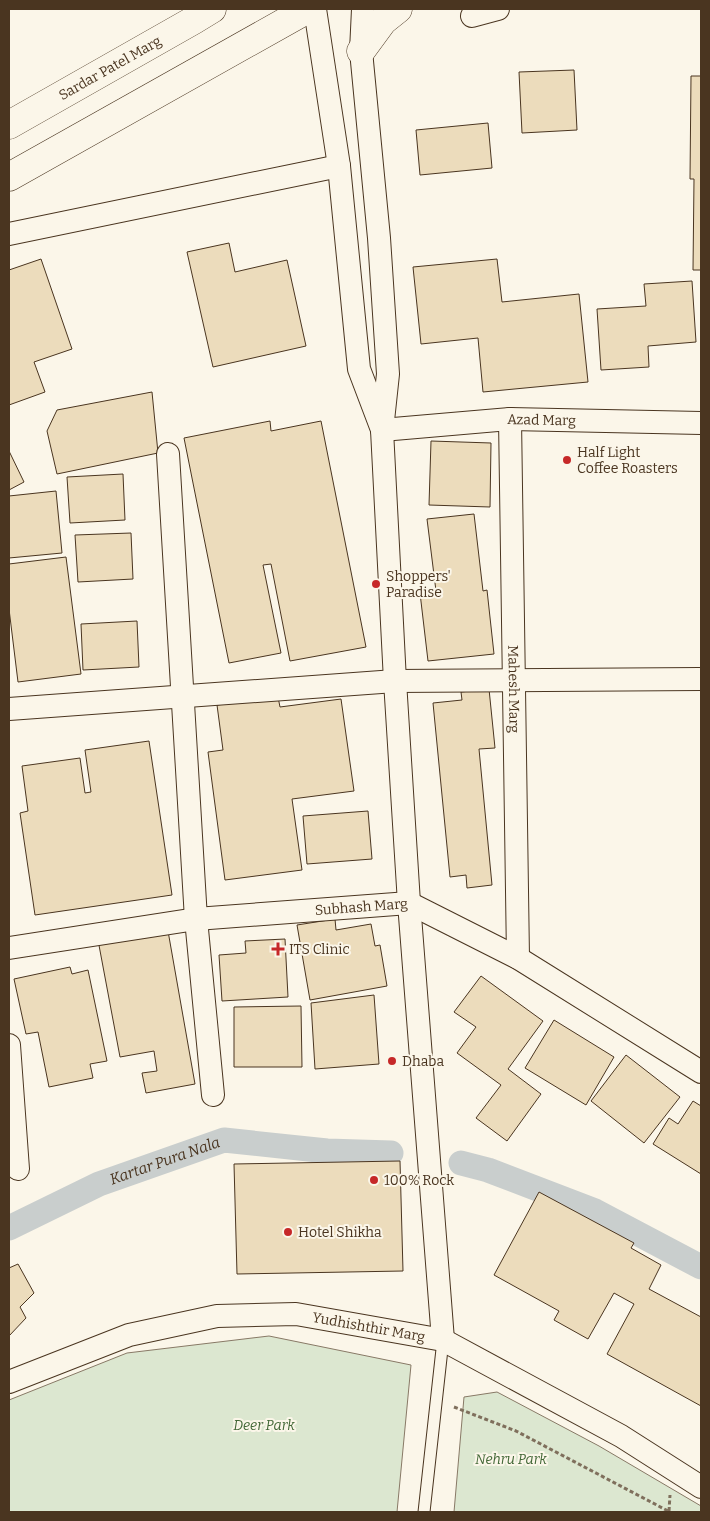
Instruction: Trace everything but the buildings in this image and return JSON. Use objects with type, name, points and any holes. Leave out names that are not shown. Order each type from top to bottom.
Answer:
[{"type":"street","name":"Sardar Patel Marg","points":[[9,125],[212,9]]},
{"type":"street","points":[[9,177],[308,9]]},
{"type":"street","points":[[315,9],[339,166],[359,369],[382,430]]},
{"type":"street","points":[[363,9],[361,51],[379,238],[388,374],[382,430],[395,681],[409,903],[444,1340]]},
{"type":"street","points":[[361,51],[384,21],[398,9]]},
{"type":"street","points":[[472,16],[498,9]]},
{"type":"street","points":[[9,234],[339,166]]},
{"type":"street","name":"Azad Marg","points":[[382,430],[510,419],[701,423]]},
{"type":"street","name":"Mahesh Marg","points":[[510,419],[518,958]]},
{"type":"street","points":[[168,454],[196,919],[214,1095]]},
{"type":"street","points":[[9,709],[182,698],[395,681],[701,679]]},
{"type":"street","name":"Subhash Marg","points":[[9,948],[196,919],[409,903],[518,958],[701,1072]]},
{"type":"street","points":[[9,1045],[18,1169]]},
{"type":"street","name":"Yudhishthir Marg","points":[[9,1382],[129,1335],[217,1316],[296,1314],[444,1340],[621,1436],[701,1487]]},
{"type":"lane","points":[[424,1512],[444,1340]]},
{"type":"path","points":[[437,1401],[516,1431],[670,1512]]},
{"type":"green space","name":"Deer Park","points":[[269,1336],[411,1365],[397,1512],[9,1512],[9,1400],[127,1353]]},
{"type":"green space","name":"Nehru Park","points":[[497,1392],[599,1446],[701,1506],[701,1512],[454,1512],[464,1397]]},
{"type":"waterway","name":"Kartar Pura Nala","points":[[9,1228],[99,1184],[224,1140],[327,1151],[391,1153]]},
{"type":"waterway","points":[[461,1163],[488,1170],[595,1211],[701,1267]]},
{"type":"place","name":"Half Light Coffee Roasters","points":[[567,460]]},
{"type":"place","name":"Shoppers' Paradise","points":[[376,584]]},
{"type":"place","name":"ITS Clinic","points":[[278,949]]},
{"type":"place","name":"Dhaba","points":[[392,1061]]},
{"type":"place","name":"100% Rock","points":[[374,1180]]},
{"type":"place","name":"Hotel Shikha","points":[[288,1232]]}]
